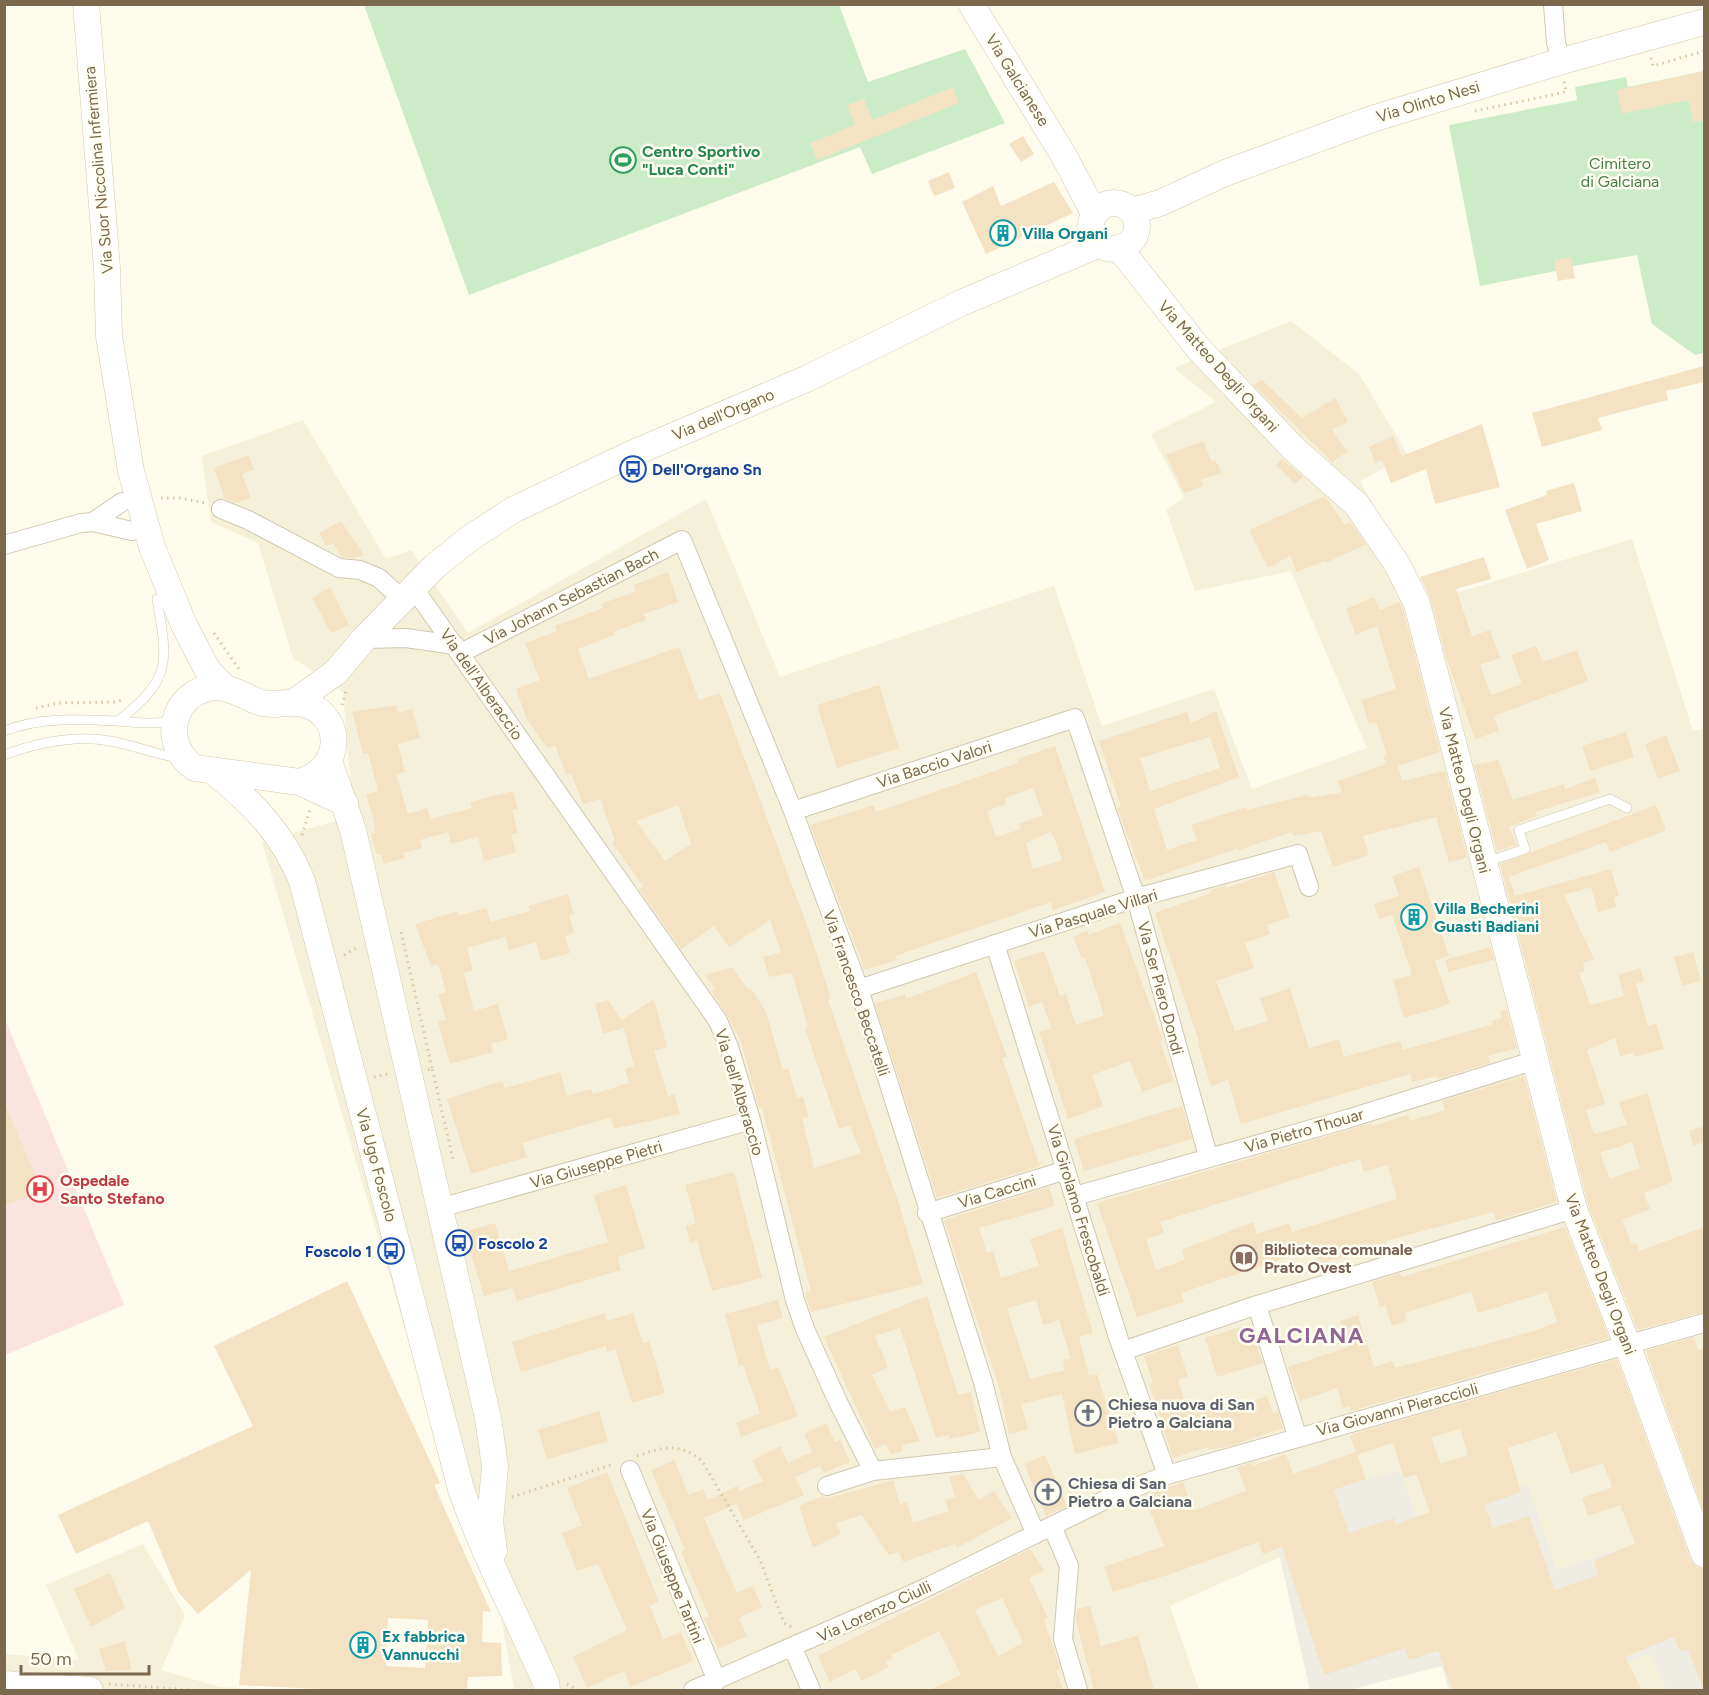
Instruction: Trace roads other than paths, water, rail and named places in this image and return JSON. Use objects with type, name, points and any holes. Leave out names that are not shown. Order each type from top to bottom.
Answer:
[{"type":"street","name":"Via Suor Niccolina Infermiera","points":[[86,4],[107,268],[110,336],[123,435],[139,507],[166,582],[213,656],[234,681]]},
{"type":"street","name":"Via Galcianese","points":[[971,4],[1064,156],[1094,182],[1112,224]]},
{"type":"street","points":[[1552,4],[1556,43],[1562,61]]},
{"type":"street","name":"Via Olinto Nesi","points":[[1112,224],[1225,173],[1372,119],[1562,61],[1704,22]]},
{"type":"street","name":"Via dell'Organo","points":[[407,593],[470,538],[513,510],[629,455],[806,379],[961,303],[1047,265],[1112,224]]},
{"type":"street","name":"Via Matteo Degli Organi","points":[[1112,224],[1198,348],[1293,448],[1357,505],[1398,564],[1418,604],[1533,1061],[1574,1209],[1627,1344],[1704,1554]]},
{"type":"street","name":"Via Suor Niccolina Infermiera","points":[[110,336],[103,380],[122,501],[157,599],[178,643],[187,669],[189,697]]},
{"type":"street","points":[[93,522],[122,501]]},
{"type":"street","name":"Via dell'Alberaccio","points":[[221,509],[259,525],[339,568],[360,570],[407,593],[458,649],[710,1007],[724,1032],[751,1120],[792,1291],[805,1329],[873,1471]]},
{"type":"street","points":[[4,545],[48,531],[93,522],[132,531]]},
{"type":"street","name":"Via Johann Sebastian Bach","points":[[458,649],[682,540]]},
{"type":"street","name":"Via Francesco Beccatelli","points":[[682,540],[793,811],[858,989],[982,1382],[1002,1457],[1044,1530],[1069,1566],[1064,1639],[1078,1690]]},
{"type":"street","points":[[293,703],[336,672],[407,593]]},
{"type":"street","points":[[364,639],[406,638],[458,649]]},
{"type":"street","name":"Via Ugo Foscolo","points":[[336,672],[335,715],[329,761],[345,804],[440,1208],[494,1452],[490,1533],[501,1580]]},
{"type":"street","points":[[184,759],[174,738],[174,720],[177,711],[189,697],[206,689],[234,681],[267,704],[293,703],[335,715]]},
{"type":"street","name":"Via Baccio Valori","points":[[793,811],[1075,718]]},
{"type":"street","name":"Via Ser Piero Dondi","points":[[1075,718],[1136,898],[1208,1156]]},
{"type":"street","name":"Via Ugo Foscolo","points":[[184,759],[195,768],[215,773],[310,788],[345,804]]},
{"type":"street","points":[[310,788],[312,778],[329,761]]},
{"type":"street","name":"Via Ugo Foscolo","points":[[215,773],[244,796],[268,822],[286,846],[302,881],[461,1489],[484,1549],[501,1580],[547,1690]]},
{"type":"street","name":"Via Pasquale Villari","points":[[858,989],[1136,898],[1298,854],[1309,887]]},
{"type":"street","name":"Via Girolamo Frescobaldi","points":[[995,944],[1123,1351],[1167,1475]]},
{"type":"street","name":"Via Pietro Thouar","points":[[1075,1196],[1208,1156],[1347,1119],[1533,1061]]},
{"type":"street","name":"Via Giuseppe Pietri","points":[[440,1208],[751,1120]]},
{"type":"street","name":"Via Caccini","points":[[927,1213],[1066,1170]]},
{"type":"street","points":[[1123,1351],[1257,1305],[1574,1209]]},
{"type":"street","points":[[1257,1305],[1297,1436]]},
{"type":"street","name":"Via Giovanni Pieraccioli","points":[[1044,1530],[1115,1495],[1167,1475],[1297,1436],[1448,1396],[1704,1323]]},
{"type":"street","points":[[827,1486],[873,1471],[1002,1457]]},
{"type":"street","name":"Via Giuseppe Tartini","points":[[628,1463],[717,1681]]},
{"type":"street","name":"Via Lorenzo Ciulli","points":[[693,1690],[793,1648],[1044,1530]]},
{"type":"street","points":[[793,1648],[812,1690]]},
{"type":"street","points":[[4,1684],[90,1690]]},
{"type":"lane","name":"Via Suor Niccolina Infermiera","points":[[118,721],[151,693],[163,671],[164,646],[157,599]]},
{"type":"lane","points":[[4,730],[44,721],[118,721],[150,724],[174,720]]},
{"type":"lane","points":[[4,755],[22,748],[80,739],[109,741],[184,759]]},
{"type":"lane","points":[[1484,862],[1525,849],[1519,830],[1610,799],[1627,808]]},
{"type":"place","name":"Centro Sportivo \"Luca Conti\"","points":[[623,160]]},
{"type":"place","name":"Villa Organi","points":[[1003,233]]},
{"type":"place","name":"Dell'Organo Sn","points":[[633,469]]},
{"type":"place","name":"Villa Becherini Guasti Badiani","points":[[1414,917]]},
{"type":"place","name":"Ospedale Santo Stefano","points":[[40,1189]]},
{"type":"place","name":"Foscolo 2","points":[[459,1243]]},
{"type":"place","name":"Foscolo 1","points":[[391,1251]]},
{"type":"place","name":"Biblioteca comunale Prato Ovest","points":[[1244,1258]]},
{"type":"place","name":"Chiesa nuova di San Pietro a Galciana","points":[[1088,1413]]},
{"type":"place","name":"Chiesa di San Pietro a Galciana","points":[[1048,1492]]},
{"type":"place","name":"Ex fabbrica Vannucchi","points":[[363,1645]]},
{"type":"district","name":"GALCIANA","points":[[1302,1335]]},
{"type":"park label","name":"Cimitero di Galciana","points":[[1620,172]]}]
